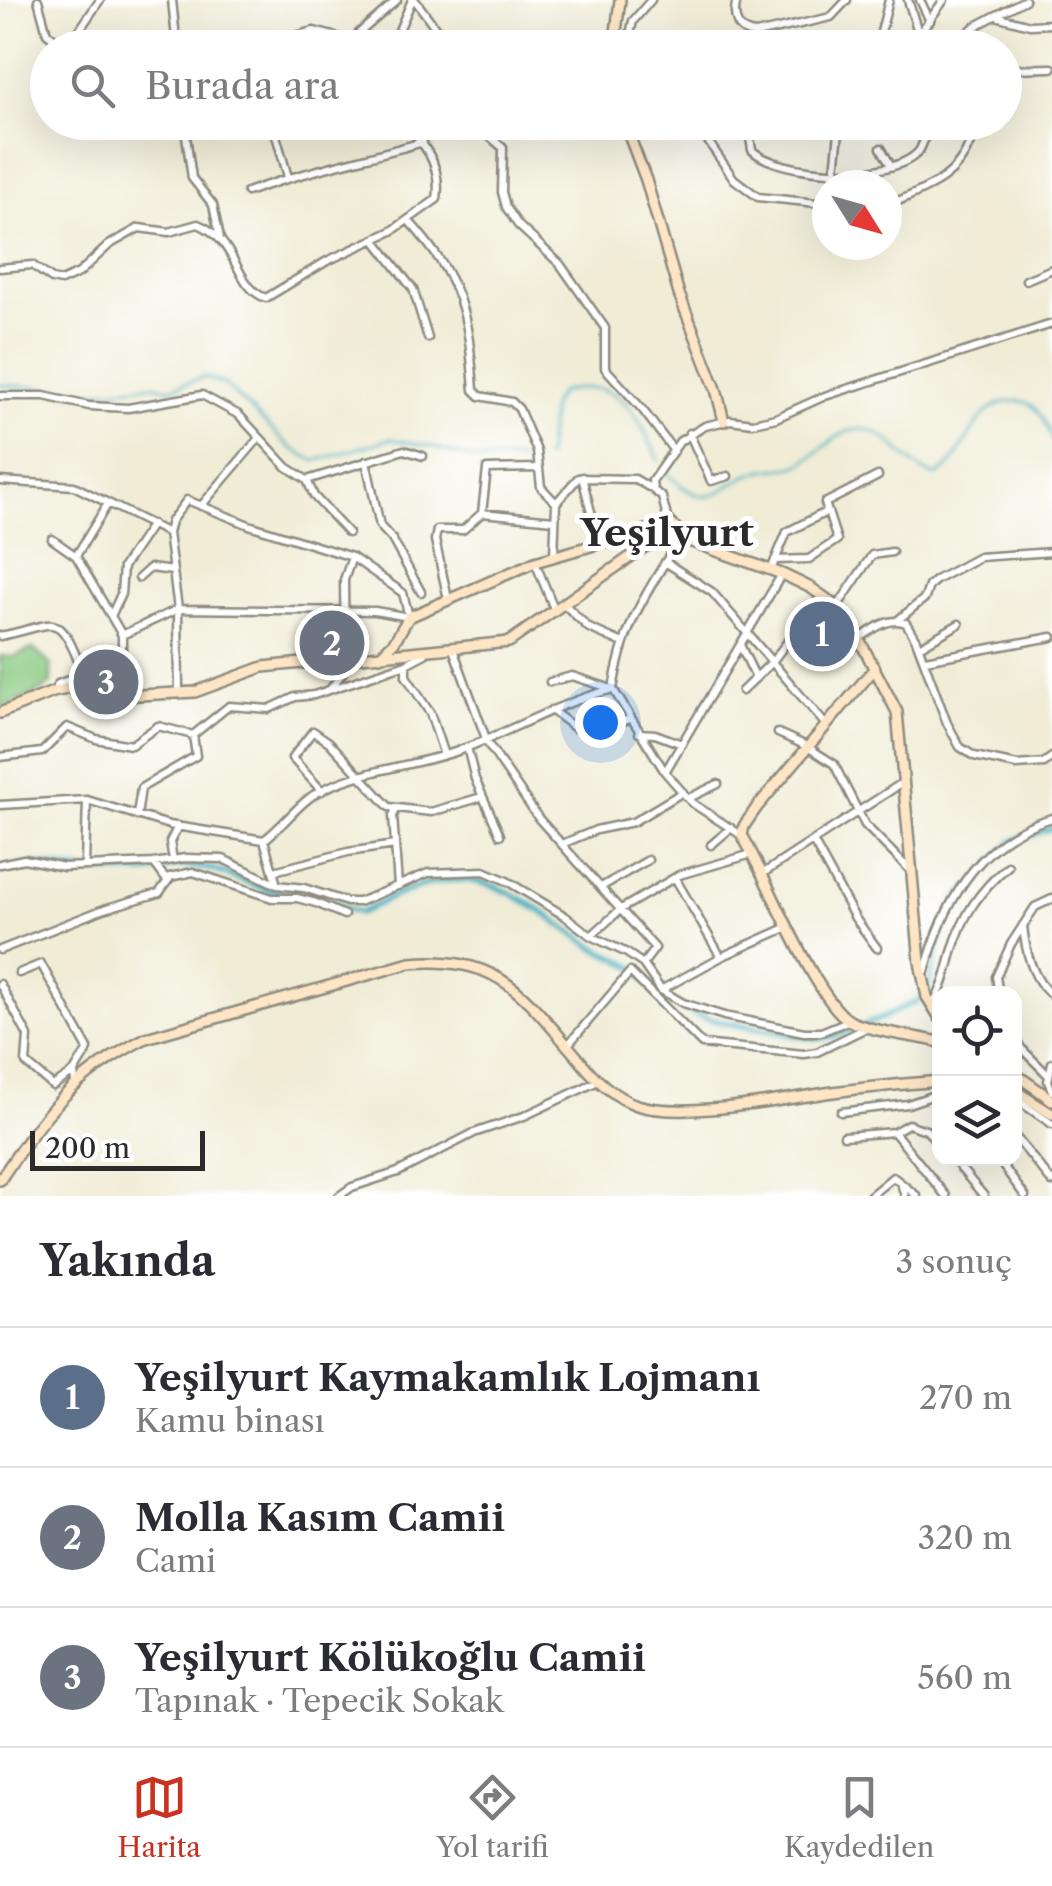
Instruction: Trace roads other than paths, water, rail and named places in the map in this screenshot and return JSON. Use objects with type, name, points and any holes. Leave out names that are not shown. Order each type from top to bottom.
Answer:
[{"type":"main road","points":[[616,30],[620,0]]},
{"type":"main road","points":[[631,140],[724,421]]},
{"type":"main road","points":[[380,656],[394,642],[408,617],[535,562],[668,521],[680,538]]},
{"type":"main road","points":[[657,526],[662,541]]},
{"type":"main road","points":[[0,713],[53,692],[86,686],[122,696],[196,692],[263,667],[509,642],[611,568],[646,546],[662,541],[680,538],[773,565],[837,607],[859,638],[898,712],[910,870],[927,991],[932,1001]]},
{"type":"main road","points":[[875,668],[756,807],[742,836],[832,1004],[858,1025],[932,1040]]},
{"type":"main road","points":[[1,1174],[74,1078],[146,1038],[410,963],[444,960],[482,968],[513,986],[598,1082],[637,1105],[711,1110],[932,1082]]},
{"type":"main road","points":[[1018,1076],[1052,1100]]},
{"type":"main road","points":[[1022,1098],[1052,1114]]},
{"type":"street","points":[[38,0],[46,30]]},
{"type":"street","points":[[80,30],[100,0]]},
{"type":"street","points":[[172,0],[175,30]]},
{"type":"street","points":[[363,30],[397,0]]},
{"type":"street","points":[[399,30],[413,0],[437,30]]},
{"type":"street","points":[[630,30],[633,20],[651,0]]},
{"type":"street","points":[[737,0],[735,14],[742,30]]},
{"type":"street","points":[[774,30],[832,17],[847,0]]},
{"type":"street","points":[[882,30],[889,0]]},
{"type":"street","points":[[908,0],[916,30]]},
{"type":"street","points":[[920,0],[930,21]]},
{"type":"street","points":[[923,30],[944,0]]},
{"type":"street","points":[[971,30],[1025,0]]},
{"type":"street","points":[[998,17],[1021,24],[1052,24]]},
{"type":"street","points":[[1022,69],[1052,68]]},
{"type":"street","points":[[187,140],[192,178],[213,206],[220,239]]},
{"type":"street","points":[[277,140],[288,177]]},
{"type":"street","points":[[494,140],[503,148],[502,192],[506,207],[518,226],[570,276],[604,328],[605,368],[674,451]]},
{"type":"street","points":[[706,140],[734,179],[758,197],[812,202]]},
{"type":"street","points":[[750,140],[752,150],[768,162],[828,170]]},
{"type":"street","points":[[835,170],[838,140]]},
{"type":"street","points":[[880,170],[919,151],[924,140]]},
{"type":"street","points":[[902,199],[937,182],[962,164],[969,140]]},
{"type":"street","points":[[0,268],[32,265],[61,281],[79,273],[110,245],[145,227],[169,232],[198,224],[209,228],[235,258],[250,290],[266,298],[326,261],[408,220],[437,199],[439,185],[424,141],[288,177],[247,192]]},
{"type":"street","points":[[881,148],[891,166]]},
{"type":"street","points":[[408,220],[446,266],[467,316],[474,390],[480,396],[512,402],[519,408],[537,452],[541,487],[556,502]]},
{"type":"street","points":[[374,239],[413,289],[428,338]]},
{"type":"street","points":[[1026,280],[1052,269]]},
{"type":"street","points":[[653,490],[652,481],[689,433],[724,421],[753,423],[776,418],[825,396],[1052,324]]},
{"type":"street","points":[[0,396],[44,396],[89,406],[128,408],[202,395],[240,416],[287,467],[308,480],[314,496],[348,533]]},
{"type":"street","points":[[689,433],[711,481],[728,476]]},
{"type":"street","points":[[202,506],[259,436]]},
{"type":"street","points":[[308,480],[404,450],[423,456]]},
{"type":"street","points":[[366,461],[380,526],[392,538],[421,592]]},
{"type":"street","points":[[448,599],[435,540],[437,530],[463,530],[482,513],[487,469],[539,468]]},
{"type":"street","points":[[773,565],[809,559],[837,540],[825,503],[878,476]]},
{"type":"street","points":[[582,477],[599,543]]},
{"type":"street","points":[[554,556],[556,502],[570,484],[582,477],[634,479],[662,497],[668,521]]},
{"type":"street","points":[[0,481],[74,486],[168,534]]},
{"type":"street","points":[[122,635],[178,609],[344,611],[408,617],[403,593],[352,557],[249,526],[187,500],[171,521],[168,534],[178,609],[179,693]]},
{"type":"street","points":[[76,556],[106,504]]},
{"type":"street","points":[[773,565],[787,532],[826,512]]},
{"type":"street","points":[[482,513],[554,520]]},
{"type":"street","points":[[112,614],[121,594],[123,566],[152,524]]},
{"type":"street","points":[[52,538],[76,556],[122,635],[122,696]]},
{"type":"street","points":[[613,689],[634,611],[680,538]]},
{"type":"street","points":[[837,607],[872,555],[892,552]]},
{"type":"street","points":[[859,638],[877,626],[898,620],[920,603],[936,580],[979,556],[1052,552]]},
{"type":"street","points":[[331,689],[349,658],[344,580],[352,557]]},
{"type":"street","points":[[535,562],[560,607],[589,628],[624,643]]},
{"type":"street","points":[[666,562],[712,592],[826,725]]},
{"type":"street","points":[[140,578],[150,568],[173,571]]},
{"type":"street","points":[[665,772],[782,574]]},
{"type":"street","points":[[742,691],[772,662],[822,596]]},
{"type":"street","points":[[898,620],[906,623],[919,647],[960,747],[974,756],[1017,765],[1044,763],[1052,757]]},
{"type":"street","points":[[0,636],[47,624],[58,625],[68,635],[81,668],[76,677],[58,684],[53,692]]},
{"type":"street","points":[[919,647],[959,624]]},
{"type":"street","points":[[925,660],[1052,637]]},
{"type":"street","points":[[740,646],[756,678]]},
{"type":"street","points":[[453,649],[488,744],[538,818],[654,948],[643,964]]},
{"type":"street","points":[[193,735],[229,706],[269,709],[440,650]]},
{"type":"street","points":[[406,664],[406,676],[430,714],[444,755]]},
{"type":"street","points":[[342,672],[343,684]]},
{"type":"street","points":[[550,682],[572,676],[613,689],[665,772],[686,795],[742,836]]},
{"type":"street","points":[[0,804],[88,800],[178,826],[264,840],[314,794],[444,755],[550,709],[613,689]]},
{"type":"street","points":[[550,709],[575,728],[584,729],[602,719],[630,719]]},
{"type":"street","points":[[0,757],[42,752],[67,728],[96,739],[131,745],[158,726],[193,735]]},
{"type":"street","points":[[322,791],[292,758],[313,731],[329,742],[377,796],[396,808],[431,812],[482,797]]},
{"type":"street","points":[[638,733],[655,734],[682,744]]},
{"type":"street","points":[[778,733],[834,764],[858,814],[882,845],[910,870]]},
{"type":"street","points":[[138,816],[141,788],[196,756],[193,735]]},
{"type":"street","points":[[466,747],[482,797],[500,835]]},
{"type":"street","points":[[562,844],[596,830],[633,822],[686,795],[718,784]]},
{"type":"street","points":[[761,874],[902,784]]},
{"type":"street","points":[[86,865],[88,800]]},
{"type":"street","points":[[396,808],[393,816],[398,886]]},
{"type":"street","points":[[1008,866],[976,896],[956,940],[943,986],[927,991],[938,928],[955,892],[981,860],[1010,834],[1052,818]]},
{"type":"street","points":[[173,860],[170,842],[178,826]]},
{"type":"street","points":[[711,845],[731,828]]},
{"type":"street","points":[[264,840],[277,885]]},
{"type":"street","points":[[814,843],[855,918],[877,948]]},
{"type":"street","points":[[274,871],[395,845]]},
{"type":"street","points":[[591,936],[621,909],[675,878],[753,854]]},
{"type":"street","points":[[156,868],[173,860],[222,858],[277,885],[304,888],[346,902],[360,902],[428,873],[484,871],[566,916],[591,936],[627,952],[643,964],[661,990],[683,1003],[724,1016],[804,1032],[858,1025]]},
{"type":"street","points":[[0,864],[24,859],[64,867],[156,868],[171,876],[193,872],[272,898],[316,903],[344,915]]},
{"type":"street","points":[[601,887],[648,860]]},
{"type":"street","points":[[0,950],[104,909],[159,893],[171,876]]},
{"type":"street","points":[[675,878],[721,957]]},
{"type":"street","points":[[998,986],[996,978],[1023,925],[1036,906],[1052,899]]},
{"type":"street","points":[[1023,925],[1034,971],[1045,990],[1052,994]]},
{"type":"street","points":[[661,990],[721,957],[789,927]]},
{"type":"street","points":[[0,984],[28,1036],[26,1062],[54,1086],[74,1078],[88,1049],[82,1034],[41,964],[20,973]]},
{"type":"street","points":[[567,1046],[630,972],[702,1044],[804,1054],[817,1052],[858,1025]]},
{"type":"street","points":[[1022,1049],[1048,1076],[1052,1091]]},
{"type":"street","points":[[1048,1076],[1052,1063]]},
{"type":"street","points":[[339,1196],[352,1187],[432,1156],[474,1133],[524,1116],[598,1082]]},
{"type":"street","points":[[841,1112],[908,1104],[932,1095]]},
{"type":"street","points":[[922,1097],[932,1099]]},
{"type":"street","points":[[1022,1100],[1052,1124]]},
{"type":"street","points":[[844,1136],[894,1132],[908,1124],[932,1136]]},
{"type":"street","points":[[894,1132],[946,1196]]},
{"type":"street","points":[[1022,1145],[1050,1176]]},
{"type":"street","points":[[959,1166],[984,1196]]},
{"type":"street","points":[[1003,1166],[1023,1195]]},
{"type":"street","points":[[870,1196],[893,1177],[916,1196]]},
{"type":"street","points":[[901,1183],[905,1196]]},
{"type":"waterway","points":[[0,385],[72,394],[151,385],[171,388],[205,377],[224,384],[291,448],[315,461],[390,439],[479,460],[533,459]]},
{"type":"waterway","points":[[543,458],[552,405],[559,393],[580,388],[612,393],[623,401],[642,426],[659,460]]},
{"type":"waterway","points":[[665,471],[695,494],[706,496],[764,470],[797,465],[837,437],[859,429],[880,435],[916,466],[936,476],[991,409],[1019,401],[1036,410],[1052,440]]},
{"type":"waterway","points":[[954,903],[1013,841],[1052,828]]},
{"type":"waterway","points":[[0,872],[38,865],[84,872],[148,872],[180,865],[212,869],[268,890],[321,899],[361,913],[429,884],[481,882],[530,904],[595,947],[626,962],[660,994],[682,1008],[722,1022],[812,1038],[854,1029],[917,1001],[928,989],[941,933]]},
{"type":"place","name":"Yeşilyurt Kaymakamlık Lojmanı","points":[[822,634]]},
{"type":"place","name":"Molla Kasım Camii","points":[[332,643]]},
{"type":"place","name":"Yeşilyurt Kölükoğlu Camii","points":[[106,682]]},
{"type":"district","name":"Yeşilyurt","points":[[667,532]]}]
